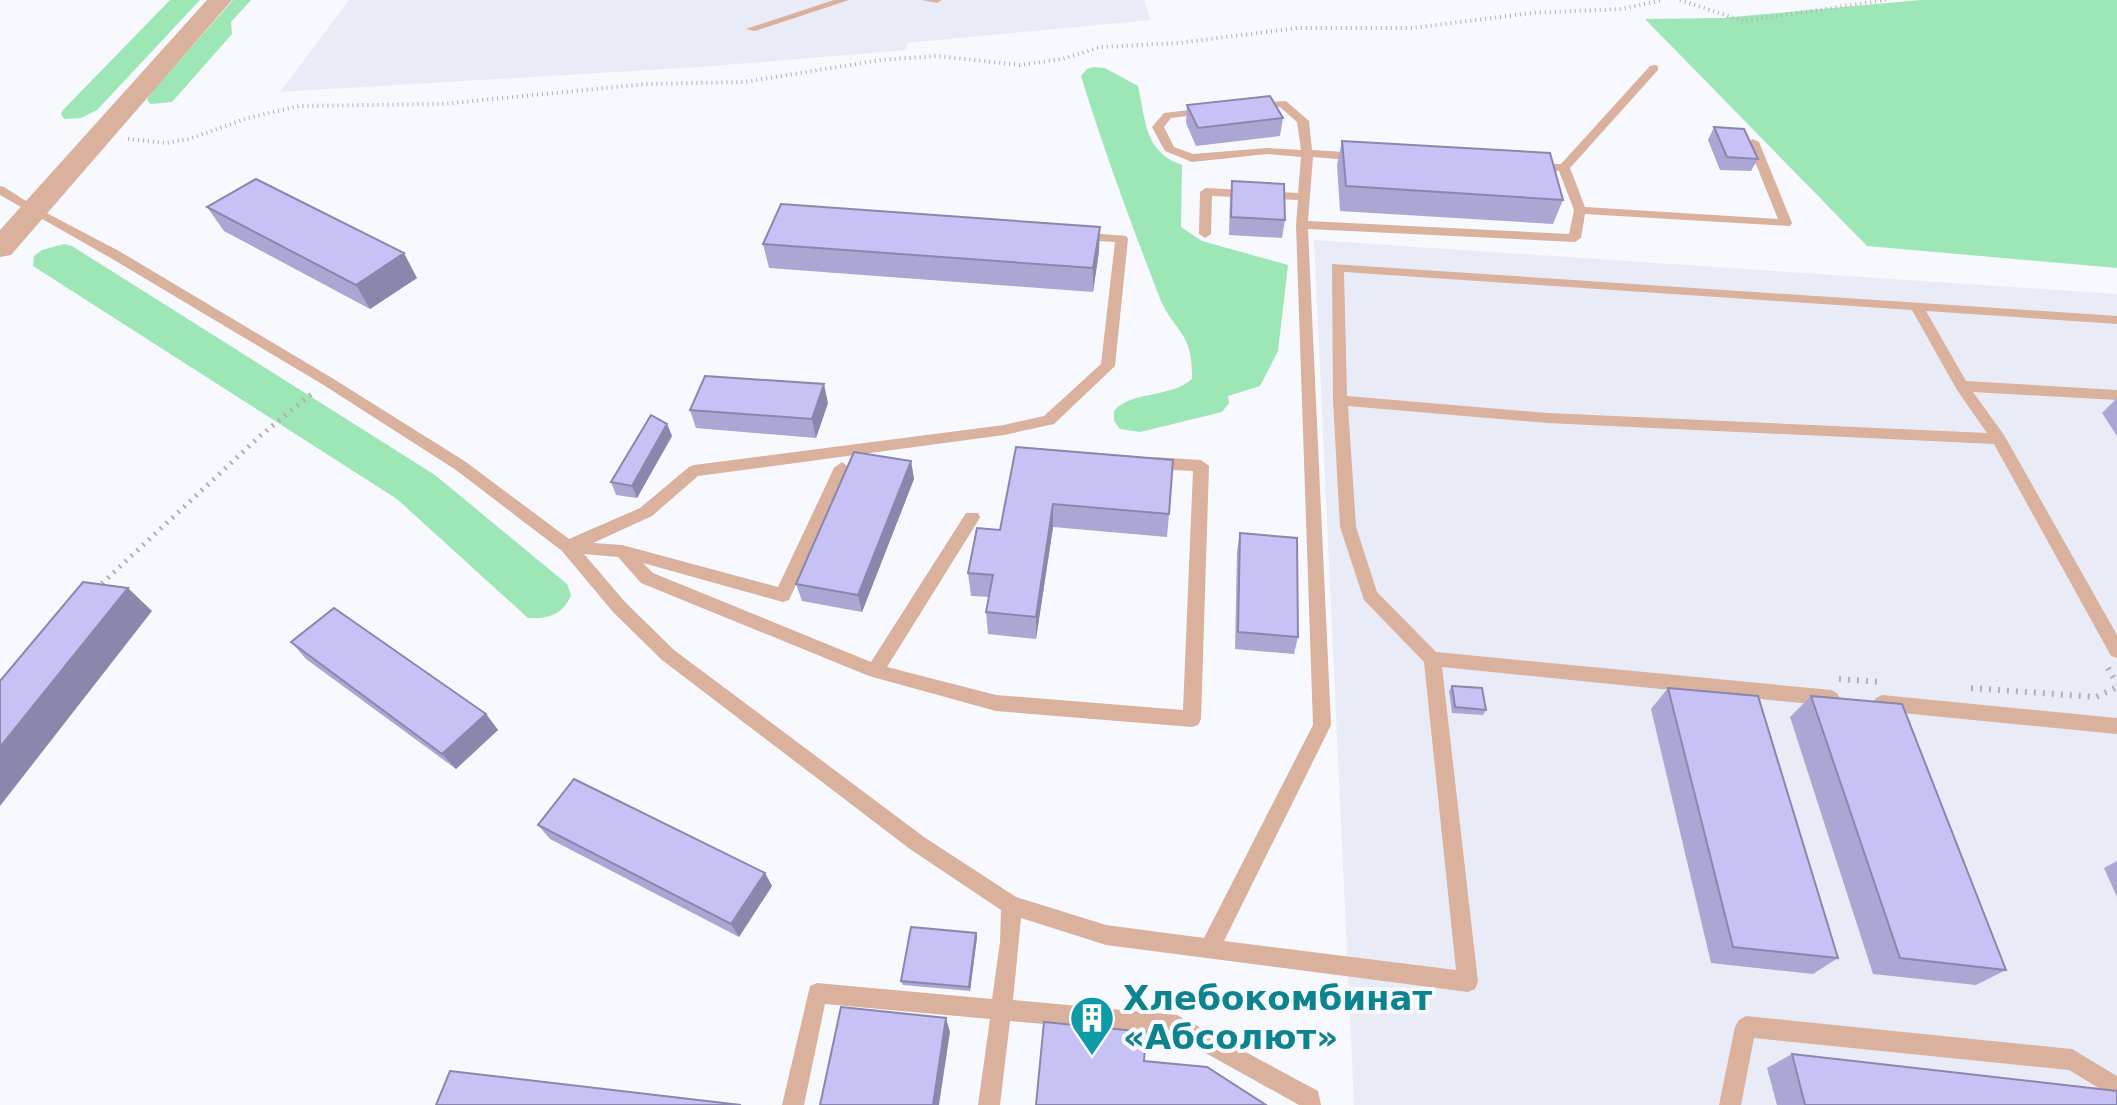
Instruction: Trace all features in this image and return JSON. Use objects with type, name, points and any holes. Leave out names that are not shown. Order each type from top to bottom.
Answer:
[{"type":"street","points":[[0,248],[220,0]]},
{"type":"lane","points":[[751,29],[844,0]]},
{"type":"lane","points":[[927,0],[937,0]]},
{"type":"lane","points":[[1564,168],[1654,68]]},
{"type":"lane","points":[[1209,949],[1322,725],[1302,225],[1307,154],[1303,121],[1282,103],[1240,108]]},
{"type":"lane","points":[[1225,109],[1168,115],[1158,127],[1169,149],[1192,158],[1267,151],[1383,158]]},
{"type":"lane","points":[[1580,210],[1786,223],[1753,142]]},
{"type":"lane","points":[[1519,166],[1564,168]]},
{"type":"lane","points":[[1302,225],[1575,238],[1580,210],[1564,168]]},
{"type":"lane","points":[[0,190],[327,381],[461,466],[568,547],[619,607],[668,655],[917,843],[1011,905],[1106,935],[1468,982],[1432,659],[1370,595],[1348,527],[1340,400],[1337,267],[2117,320]]},
{"type":"lane","points":[[1205,234],[1206,192],[1304,197]]},
{"type":"lane","points":[[568,547],[646,512],[694,471],[1004,430],[1049,420],[1108,366],[1122,239],[1060,234]]},
{"type":"lane","points":[[1916,306],[1962,386],[1999,439],[2117,651]]},
{"type":"lane","points":[[1962,386],[2117,395]]},
{"type":"lane","points":[[1340,400],[1548,418],[1999,439]]},
{"type":"lane","points":[[622,551],[647,578],[875,671],[996,703],[1192,719],[1201,466],[1139,462]]},
{"type":"lane","points":[[568,547],[622,551],[783,595],[842,468]]},
{"type":"lane","points":[[875,671],[972,517]]},
{"type":"lane","points":[[1432,659],[2117,726]]},
{"type":"lane","points":[[989,1105],[1002,1011],[1011,905]]},
{"type":"lane","points":[[793,1105],[817,993],[1177,1026],[1310,1099],[1310,1105]]},
{"type":"lane","points":[[1730,1105],[1746,1027],[2072,1060],[2117,1088]]},
{"type":"path","points":[[99,136],[166,143],[299,106],[442,104],[646,84],[744,82],[881,60],[937,56],[1020,65],[1062,59],[1101,47],[1178,43],[1297,28],[1412,28],[1531,13],[1621,9],[1663,0]]},
{"type":"path","points":[[1680,0],[1743,21],[1886,0]]},
{"type":"path","points":[[93,592],[260,436],[327,381]]},
{"type":"shaded area","points":[[349,0],[1144,0],[1151,20],[907,43],[907,50],[700,67],[280,92]]},
{"type":"shaded area","points":[[1314,240],[2117,294],[2117,1105],[1354,1105]]},
{"type":"green space","points":[[170,0],[200,0],[97,110],[81,118],[64,119],[61,114],[63,110]]},
{"type":"green space","points":[[233,0],[251,0],[231,22],[232,34],[172,102],[151,104],[147,100],[150,94]]},
{"type":"green space","points":[[1920,0],[2117,0],[2117,268],[1867,246],[1645,19],[1722,18]]},
{"type":"green space","points":[[1094,67],[1105,68],[1138,86],[1145,123],[1153,144],[1182,165],[1181,227],[1202,241],[1288,265],[1278,351],[1260,386],[1228,396],[1229,403],[1222,412],[1140,432],[1120,429],[1114,421],[1114,411],[1130,400],[1173,389],[1192,379],[1186,341],[1159,296],[1081,76]]},
{"type":"green space","points":[[64,244],[72,246],[435,475],[567,584],[571,595],[568,602],[554,614],[528,618],[397,499],[33,266],[34,256],[42,250]]},
{"type":"building","points":[[1270,96],[1283,118],[1198,128],[1187,105]]},
{"type":"building","points":[[1714,127],[1744,129],[1758,159],[1727,157]]},
{"type":"building","points":[[1342,141],[1550,153],[1563,200],[1346,186]]},
{"type":"building","points":[[256,179],[404,253],[356,285],[207,207]]},
{"type":"building","points":[[1232,181],[1284,184],[1285,220],[1231,217]]},
{"type":"building","points":[[781,204],[1100,227],[1093,268],[763,244]]},
{"type":"building","points":[[705,376],[824,384],[812,419],[690,410]]},
{"type":"building","points":[[651,415],[667,424],[632,486],[611,482]]},
{"type":"building","points":[[1016,447],[1173,460],[1169,514],[1053,504],[1036,617],[986,612],[993,575],[968,573],[977,528],[1000,530]]},
{"type":"building","points":[[854,452],[911,461],[858,595],[796,584]]},
{"type":"building","points":[[1240,533],[1297,538],[1298,637],[1238,632]]},
{"type":"building","points":[[83,582],[128,588],[0,747],[0,681]]},
{"type":"building","points":[[334,608],[486,714],[442,754],[291,642]]},
{"type":"building","points":[[1452,686],[1482,688],[1486,710],[1455,707]]},
{"type":"building","points":[[1668,688],[1758,696],[1838,958],[1733,947]]},
{"type":"building","points":[[1811,696],[1902,704],[2006,970],[1900,958]]},
{"type":"building","points":[[574,779],[765,873],[731,924],[538,825]]},
{"type":"building","points":[[911,927],[976,933],[969,987],[901,981]]},
{"type":"building","points":[[841,1007],[946,1018],[933,1105],[820,1105]]},
{"type":"building","name":"Хлебокомбинат «Абсолют»","points":[[1044,1022],[1146,1032],[1144,1061],[1207,1067],[1266,1105],[1036,1105]]},
{"type":"building","points":[[1792,1054],[2117,1091],[2117,1105],[1805,1105]]},
{"type":"building","points":[[450,1071],[741,1105],[436,1105]]},
{"type":"place","name":"Хлебокомбинат «Абсолют»","points":[[1092,1057]]}]
